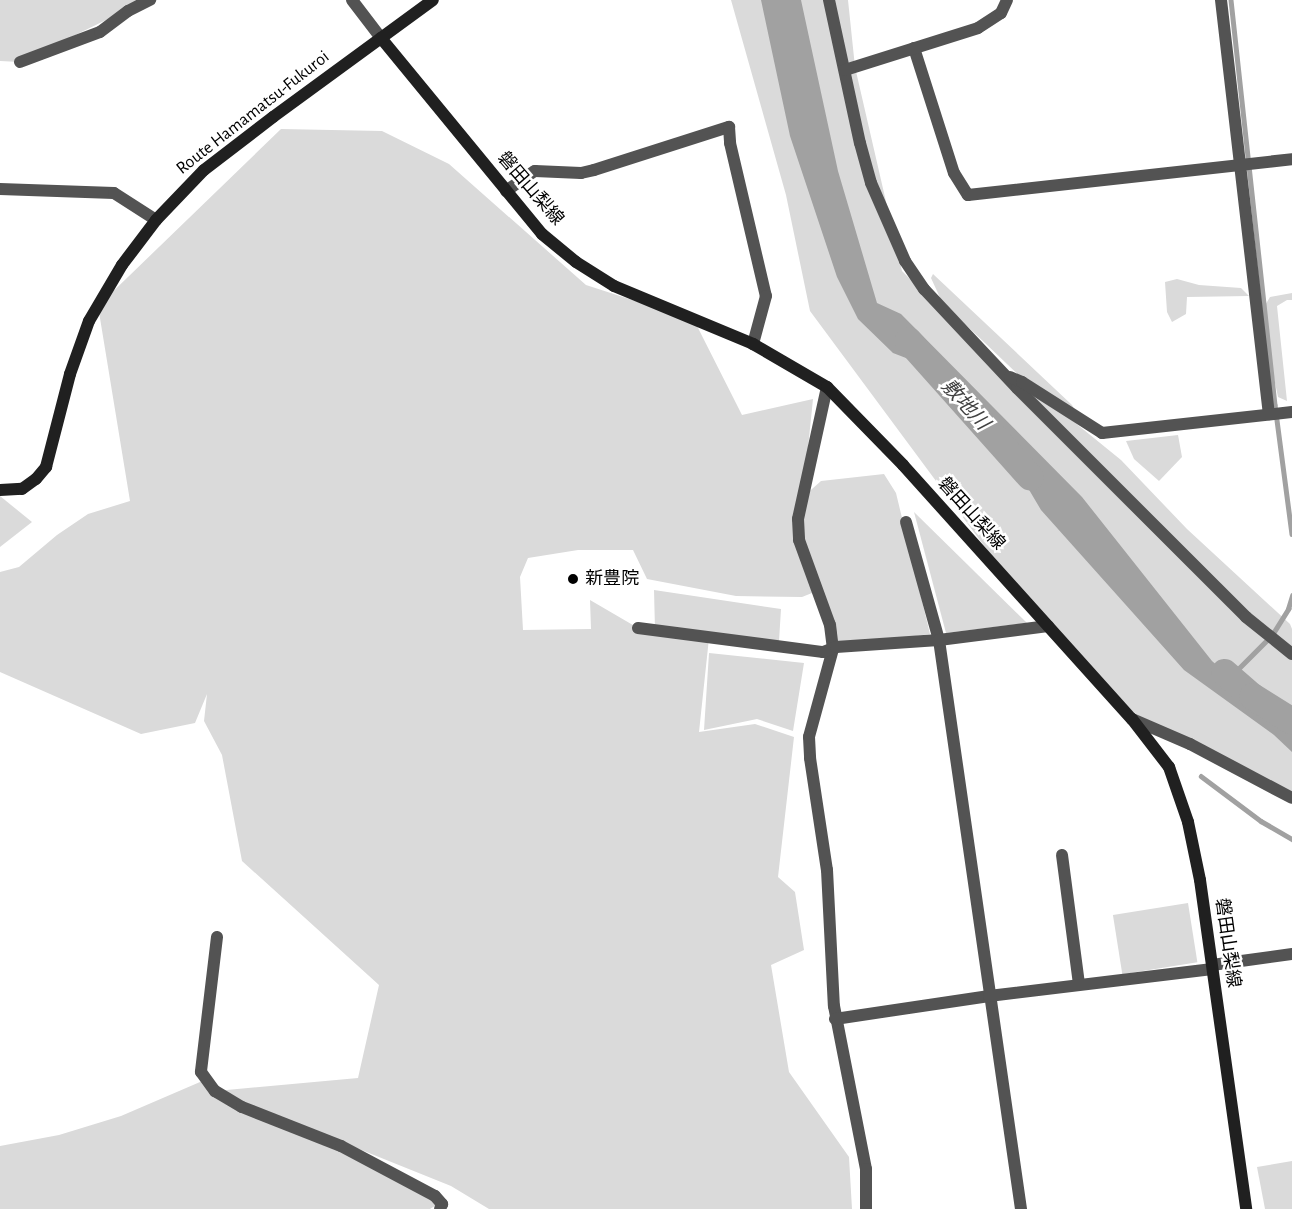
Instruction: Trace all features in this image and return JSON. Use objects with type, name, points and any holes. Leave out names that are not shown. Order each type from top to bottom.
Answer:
[{"type":"main road","name":"Route Hamamatsu-Fukuroi","points":[[0,490],[22,489],[36,479],[46,466],[69,374],[89,321],[122,265],[156,220],[204,170],[433,0]]},
{"type":"main road","name":"磐田山梨線","points":[[381,38],[542,234],[576,262],[614,286],[753,344],[827,387],[903,465],[1132,719],[1169,767],[1188,822],[1200,880],[1246,1209]]},
{"type":"street","points":[[20,62],[100,32],[128,11],[150,0]]},
{"type":"street","points":[[352,0],[381,38]]},
{"type":"street","points":[[829,0],[860,143],[872,183],[905,261],[934,301],[1009,377],[1017,388],[1246,617],[1292,654]]},
{"type":"street","points":[[835,30],[838,0]]},
{"type":"street","points":[[845,70],[978,28],[1001,13],[1007,0]]},
{"type":"street","points":[[1221,0],[1269,414]]},
{"type":"street","points":[[914,48],[954,173],[968,195],[1292,159]]},
{"type":"street","points":[[506,190],[535,171],[581,173],[729,127],[732,155],[766,296],[753,344]]},
{"type":"street","points":[[0,189],[114,194],[156,220]]},
{"type":"street","points":[[1009,377],[1022,382],[1102,433],[1292,412]]},
{"type":"street","points":[[827,387],[798,519],[799,540],[830,625],[833,650],[809,737],[810,758],[826,870],[835,1019],[866,1169],[866,1209]]},
{"type":"street","points":[[906,522],[939,640],[989,996],[1022,1209]]},
{"type":"street","points":[[638,628],[823,652],[1048,626]]},
{"type":"street","points":[[1132,719],[1190,744],[1292,798]]},
{"type":"street","points":[[1062,855],[1079,984]]},
{"type":"street","points":[[217,938],[201,1072],[215,1091],[242,1107],[357,1154],[435,1196],[442,1204],[440,1209]]},
{"type":"street","points":[[835,1019],[1079,984],[1143,979],[1292,954]]},
{"type":"shaded area","points":[[0,0],[147,0],[20,62],[0,61]]},
{"type":"shaded area","points":[[731,0],[848,0],[855,67],[902,271],[1034,403],[1030,386],[942,302],[931,278],[933,274],[1072,405],[1080,419],[1036,391],[1121,460],[1187,529],[1290,624],[1292,629],[1292,794],[1145,724],[1022,597],[810,311],[786,195]]},
{"type":"shaded area","points":[[281,129],[382,131],[449,164],[586,285],[694,320],[742,415],[813,399],[803,497],[821,481],[884,474],[896,493],[930,634],[836,647],[817,591],[802,597],[736,596],[647,579],[633,550],[578,550],[528,558],[520,577],[523,630],[591,629],[590,600],[638,628],[655,630],[654,590],[781,609],[779,641],[709,638],[699,732],[755,724],[794,737],[778,877],[795,892],[804,950],[771,965],[789,1072],[849,1157],[852,1209],[489,1209],[451,1186],[237,1100],[441,1202],[430,1209],[0,1209],[0,1146],[59,1135],[121,1116],[207,1079],[216,1091],[358,1078],[379,985],[242,861],[222,755],[204,721],[207,694],[195,723],[141,734],[0,672],[0,572],[19,567],[57,535],[88,514],[130,501],[98,306]]},
{"type":"shaded area","points":[[1177,279],[1199,285],[1241,288],[1249,296],[1187,297],[1186,314],[1172,322],[1167,312],[1165,282]]},
{"type":"shaded area","points":[[1292,293],[1292,300],[1287,300],[1277,306],[1287,401],[1278,397],[1269,354],[1264,307],[1270,297]]},
{"type":"shaded area","points":[[1178,435],[1182,457],[1159,481],[1134,459],[1126,441]]},
{"type":"shaded area","points":[[0,496],[32,522],[0,547]]},
{"type":"shaded area","points":[[914,512],[1027,623],[946,633]]},
{"type":"shaded area","points":[[709,653],[804,663],[793,731],[757,719],[704,730]]},
{"type":"shaded area","points":[[1188,903],[1197,962],[1122,974],[1113,915]]},
{"type":"shaded area","points":[[1292,1161],[1292,1209],[1265,1209],[1257,1167]]},
{"type":"water","points":[[761,0],[801,0],[838,171],[877,303],[901,314],[1082,497],[1212,661],[1252,696],[1292,721],[1292,752],[1274,735],[1184,670],[1041,510],[1006,451],[932,368],[893,353],[858,319],[837,277],[790,136]]},
{"type":"waterway","points":[[1231,0],[1275,405],[1292,534]]},
{"type":"waterway","name":"敷地川","points":[[908,340],[1030,477]]},
{"type":"waterway","points":[[1230,677],[1272,635],[1288,609],[1292,596]]},
{"type":"waterway","name":"敷地川","points":[[1224,672],[1252,696],[1292,721]]},
{"type":"waterway","points":[[1201,776],[1261,821],[1292,839]]},
{"type":"place","name":"新豊院","points":[[573,579]]}]
